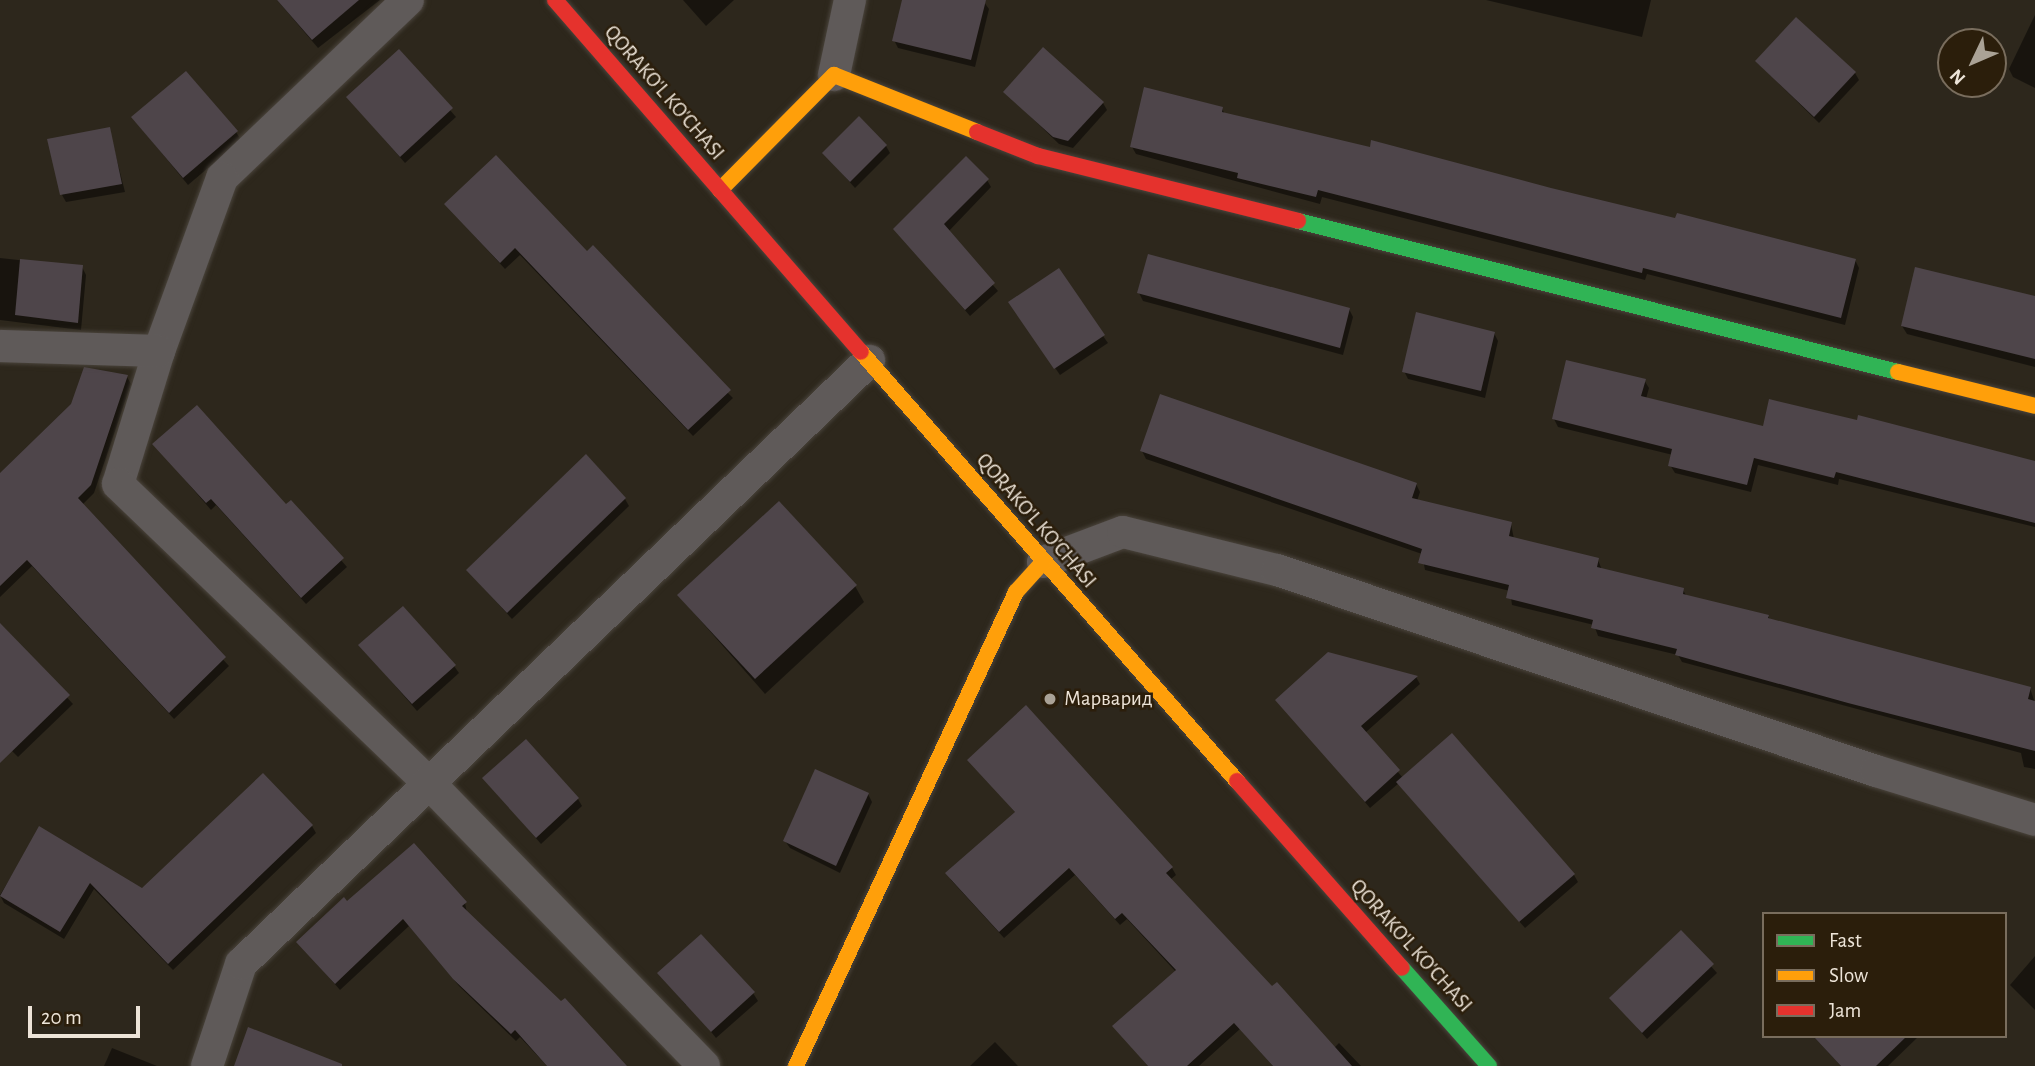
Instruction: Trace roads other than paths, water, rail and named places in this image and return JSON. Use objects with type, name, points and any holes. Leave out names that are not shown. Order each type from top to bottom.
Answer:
[{"type":"street","points":[[408,0],[222,177],[159,351],[118,484],[428,782],[704,1066]]},
{"type":"street","name":"QORAKO'L KO'CHASI","points":[[555,0],[1043,562],[1489,1066]]},
{"type":"street","points":[[720,190],[834,75],[850,0]]},
{"type":"street","points":[[834,75],[1038,156],[2035,406]]},
{"type":"street","points":[[0,346],[159,351]]},
{"type":"street","points":[[207,1066],[241,964],[869,360]]},
{"type":"street","points":[[796,1066],[1016,592],[1043,562],[1123,532],[1264,567],[2035,820]]},
{"type":"place","name":"Марварид","points":[[1050,699]]}]
